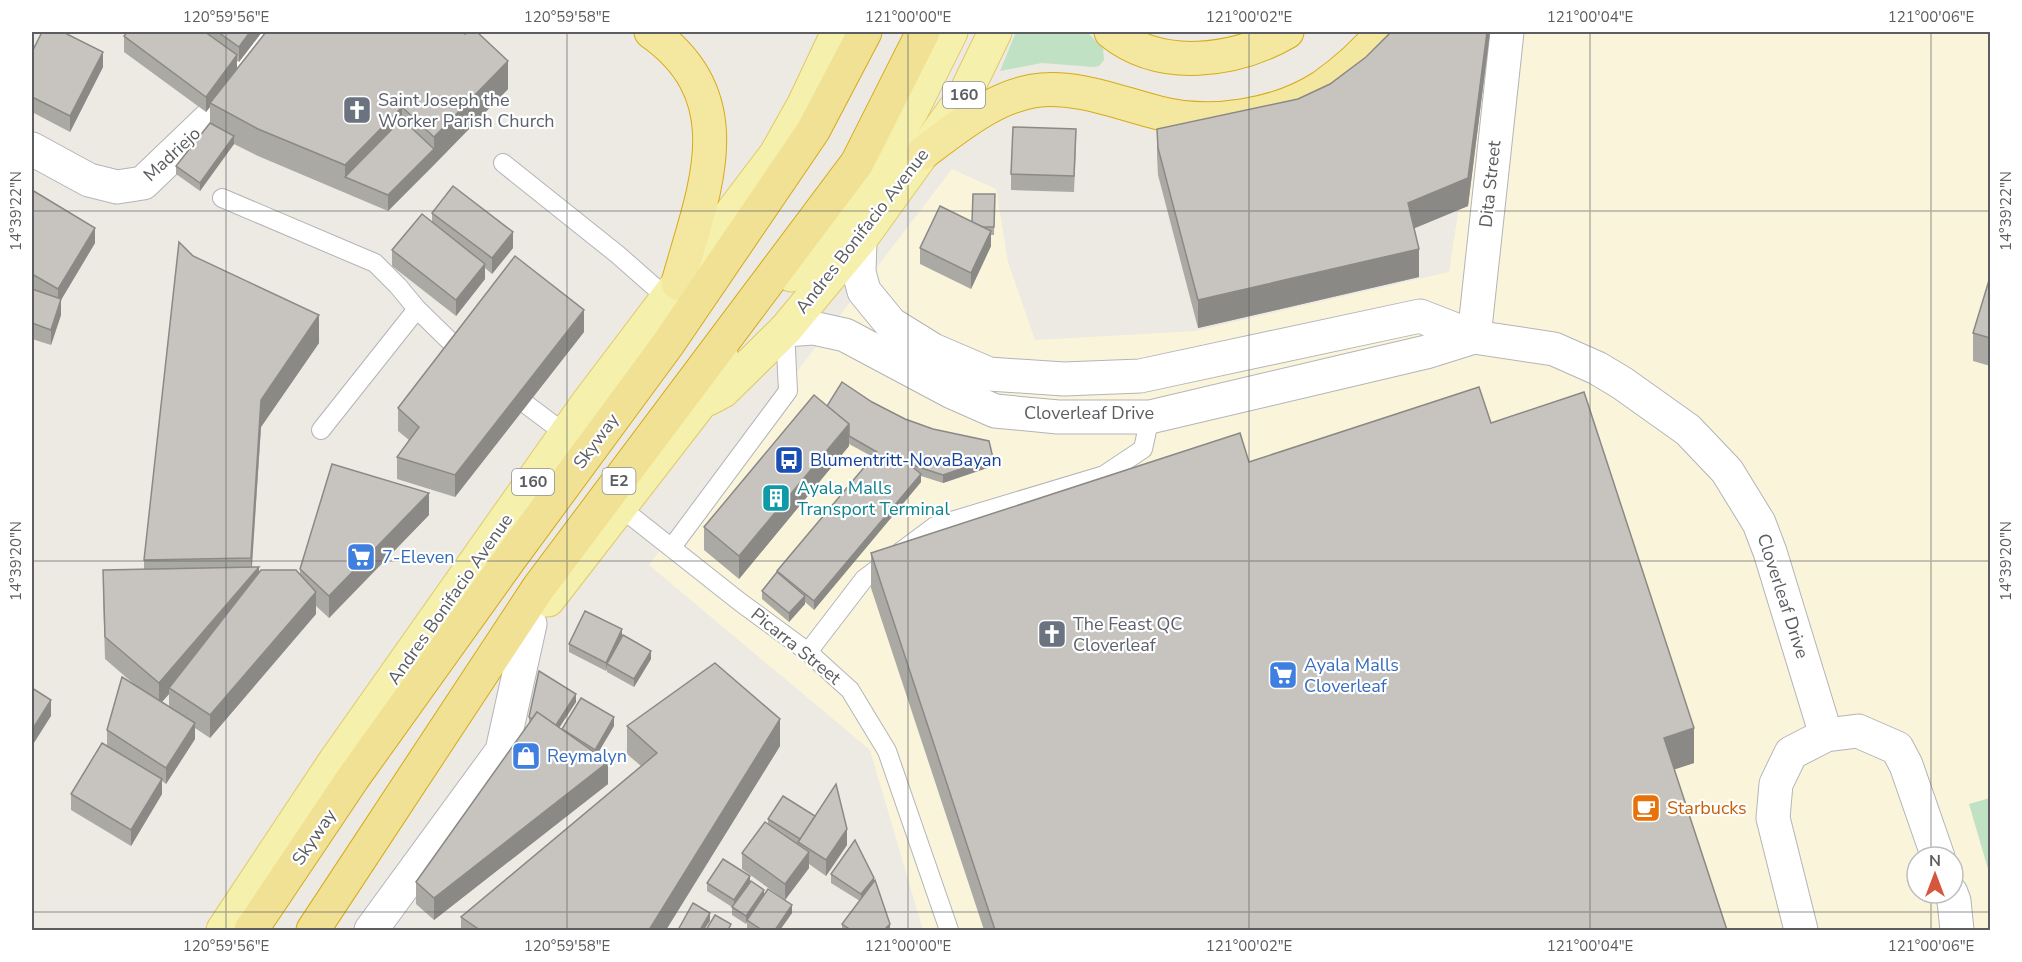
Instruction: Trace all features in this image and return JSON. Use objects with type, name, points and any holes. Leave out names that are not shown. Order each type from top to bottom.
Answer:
[{"type":"highway","points":[[651,32],[676,52],[692,73],[705,105],[711,136],[708,173],[673,290]]},
{"type":"highway","name":"Skyway","points":[[251,930],[367,759],[675,334],[813,131],[865,32]]},
{"type":"highway","name":"E2","points":[[314,930],[539,588],[857,163],[923,32]]},
{"type":"highway","points":[[1111,32],[1142,50],[1186,59],[1228,55],[1287,32]]},
{"type":"highway","points":[[926,149],[993,106],[1009,98],[1036,91],[1076,93],[1161,113],[1196,118],[1244,115],[1297,100],[1320,88],[1363,54],[1382,32]]},
{"type":"main road","name":"Andres Bonifacio Avenue","points":[[222,930],[335,762],[586,405],[776,154],[804,104],[838,32]]},
{"type":"main road","name":"Andres Bonifacio Avenue","points":[[314,930],[362,867],[530,624],[699,405],[710,373],[872,174],[911,112],[951,32]]},
{"type":"main road","name":"Andres Bonifacio Avenue","points":[[699,405],[723,391],[785,330],[860,240],[964,96],[995,32]]},
{"type":"main road","points":[[872,174],[926,149],[928,78]]},
{"type":"street","name":"Madriejo","points":[[32,149],[89,180],[117,187],[143,183],[213,116],[276,32]]},
{"type":"street","name":"Dita Street","points":[[1474,337],[1507,32]]},
{"type":"street","name":"Cloverleaf Drive","points":[[860,240],[859,272],[864,291],[891,324],[933,350],[989,374],[1064,380],[1140,376],[1420,316],[1474,337],[1554,349],[1597,368],[1688,430],[1727,471],[1759,523],[1770,552],[1826,735]]},
{"type":"street","name":"Cloverleaf Drive","points":[[785,330],[813,328],[845,335],[952,392],[995,411],[1058,417],[1150,417],[1426,352],[1474,337]]},
{"type":"street","points":[[386,925],[427,851],[502,751],[530,624]]},
{"type":"street","points":[[1802,930],[1773,818],[1776,784],[1791,753],[1826,735],[1858,731],[1897,748],[1906,765],[1934,845]]},
{"type":"street","points":[[1953,905],[1957,930]]},
{"type":"lane","points":[[503,163],[617,254],[673,290]]},
{"type":"lane","points":[[222,198],[375,263],[459,350]]},
{"type":"lane","points":[[321,430],[417,309]]},
{"type":"lane","points":[[672,546],[788,392],[785,330]]},
{"type":"lane","points":[[527,405],[567,435]]},
{"type":"lane","points":[[808,652],[864,579],[935,526],[1104,475],[1143,449],[1150,417]]},
{"type":"lane","name":"Picarra Street","points":[[621,508],[740,602],[808,652],[850,690],[887,751],[949,930]]},
{"type":"shaded area","points":[[1486,32],[1990,32],[1990,930],[923,930],[870,750],[649,565],[952,169],[996,189],[1008,262],[1035,340],[1195,331],[1449,272]]},
{"type":"green space","points":[[1016,32],[1087,32],[1103,48],[1104,60],[1099,66],[1094,67],[1042,63],[1000,71]]},
{"type":"green space","points":[[1990,798],[1990,876],[1969,804]]},
{"type":"building","points":[[42,32],[63,32],[103,52],[70,116],[32,97],[32,52]]},
{"type":"building","points":[[127,32],[205,32],[237,55],[206,97],[124,36]]},
{"type":"building","points":[[218,32],[250,32],[239,47]]},
{"type":"building","name":"Saint Joseph the Worker Parish Church","points":[[266,32],[462,32],[465,34],[477,32],[508,61],[434,137],[402,107],[345,165],[258,129],[210,103]]},
{"type":"building","points":[[1391,32],[1487,32],[1468,178],[1408,203],[1419,249],[1198,300],[1158,148],[1157,129],[1298,99],[1330,84],[1366,57]]},
{"type":"building","points":[[402,119],[434,149],[388,195],[345,177]]},
{"type":"building","points":[[210,123],[234,136],[200,183],[176,166]]},
{"type":"building","points":[[1013,127],[1076,129],[1074,176],[1011,174]]},
{"type":"building","points":[[453,186],[513,232],[492,258],[432,213]]},
{"type":"building","points":[[32,190],[95,228],[58,289],[32,274]]},
{"type":"building","points":[[973,194],[995,194],[994,227],[983,227],[972,222]]},
{"type":"building","points":[[940,206],[991,231],[971,273],[920,248]]},
{"type":"building","points":[[422,214],[485,264],[456,300],[392,250]]},
{"type":"building","points":[[179,242],[193,256],[319,315],[261,400],[251,558],[144,560]]},
{"type":"building","points":[[515,256],[584,310],[455,475],[397,457],[419,427],[398,408]]},
{"type":"building","points":[[1990,277],[1990,338],[1973,333]]},
{"type":"building","points":[[32,289],[61,299],[51,330],[32,323]]},
{"type":"building","points":[[842,382],[872,402],[905,419],[933,429],[989,441],[993,458],[943,475],[909,464],[921,474],[814,601],[777,571],[877,452],[849,436],[849,424],[827,406]]},
{"type":"building","name":"Ayala Malls Cloverleaf","points":[[1479,387],[1491,423],[1584,392],[1694,728],[1664,738],[1727,930],[995,930],[871,553],[1240,433],[1249,462]]},
{"type":"building","name":"Ayala Malls Transport Terminal","points":[[814,395],[849,424],[739,556],[704,527]]},
{"type":"building","points":[[332,464],[429,493],[329,596],[300,569]]},
{"type":"building","points":[[259,567],[159,683],[105,637],[103,570]]},
{"type":"building","points":[[261,570],[296,570],[316,592],[210,715],[169,688]]},
{"type":"building","points":[[777,572],[805,596],[789,613],[762,591]]},
{"type":"building","points":[[585,611],[622,629],[606,663],[569,644]]},
{"type":"building","points":[[623,635],[651,651],[634,679],[607,664]]},
{"type":"building","points":[[715,663],[780,719],[649,930],[480,930],[461,917],[657,753],[627,726]]},
{"type":"building","points":[[539,671],[576,694],[556,725],[537,712],[532,719],[529,717]]},
{"type":"building","points":[[122,677],[195,723],[166,768],[107,730]]},
{"type":"building","points":[[32,688],[51,700],[32,730]]},
{"type":"building","points":[[581,698],[614,717],[595,750],[562,729]]},
{"type":"building","points":[[537,712],[608,762],[434,898],[416,882]]},
{"type":"building","points":[[102,743],[162,779],[131,830],[71,794]]},
{"type":"building","points":[[836,784],[847,829],[826,860],[798,842]]},
{"type":"building","points":[[783,796],[815,816],[800,839],[768,819]]},
{"type":"building","points":[[765,822],[809,852],[785,884],[742,853]]},
{"type":"building","points":[[855,840],[874,878],[861,894],[831,874]]},
{"type":"building","points":[[723,859],[750,876],[734,900],[707,883]]},
{"type":"building","points":[[875,880],[890,924],[884,930],[851,930],[842,924]]},
{"type":"building","points":[[751,881],[764,890],[746,916],[732,907]]},
{"type":"building","points":[[768,889],[792,905],[775,930],[762,930],[747,920]]},
{"type":"building","points":[[693,903],[710,913],[700,930],[678,930]]},
{"type":"building","points":[[715,915],[731,924],[728,930],[706,930]]},
{"type":"place","name":"Saint Joseph the Worker Parish Church","points":[[357,110]]},
{"type":"place","name":"Blumentritt-NovaBayan","points":[[789,460]]},
{"type":"place","name":"Ayala Malls Transport Terminal","points":[[776,498]]},
{"type":"place","name":"7-Eleven","points":[[361,557]]},
{"type":"place","name":"The Feast QC Cloverleaf","points":[[1052,634]]},
{"type":"place","name":"Ayala Malls Cloverleaf","points":[[1283,675]]},
{"type":"place","name":"Reymalyn","points":[[526,756]]},
{"type":"place","name":"Starbucks","points":[[1646,808]]}]
